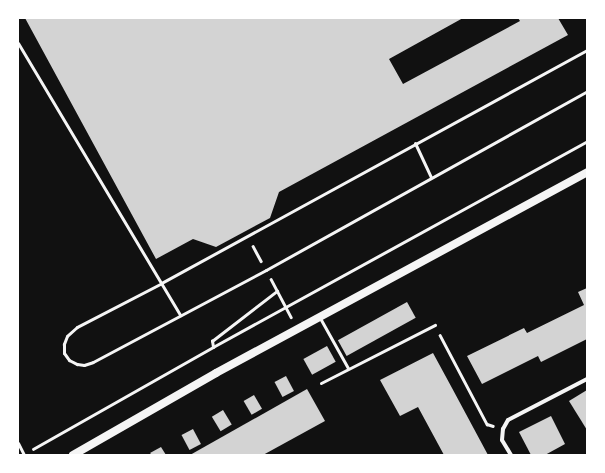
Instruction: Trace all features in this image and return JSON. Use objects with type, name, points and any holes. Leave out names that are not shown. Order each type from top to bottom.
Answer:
[{"type":"main road","points":[[73,455],[216,373],[587,172]]},
{"type":"street","points":[[511,455],[502,440],[503,429],[508,420],[587,379]]},
{"type":"lane","points":[[18,43],[180,315]]},
{"type":"lane","points":[[587,50],[162,283],[77,327],[67,336],[64,344],[64,353],[69,360],[77,364],[84,365],[266,270],[587,91]]},
{"type":"lane","points":[[415,143],[431,177]]},
{"type":"lane","points":[[320,316],[348,368]]},
{"type":"lane","points":[[321,383],[435,325]]},
{"type":"lane","points":[[18,443],[24,454]]},
{"type":"path","points":[[24,454],[286,306],[587,141]]},
{"type":"path","points":[[213,347],[212,341],[278,291],[286,306]]},
{"type":"path","points":[[435,325],[487,424],[503,429]]},
{"type":"building","points":[[25,18],[463,18],[389,59],[403,84],[520,21],[518,18],[558,18],[568,35],[279,192],[270,218],[216,247],[193,239],[156,259]]},
{"type":"building","points":[[587,288],[587,339],[541,362],[538,356],[482,384],[467,356],[524,328],[527,333],[584,305],[578,292]]},
{"type":"building","points":[[407,302],[416,318],[347,356],[338,340]]},
{"type":"building","points":[[327,346],[336,362],[312,375],[303,359]]},
{"type":"building","points":[[433,353],[488,455],[444,455],[418,407],[400,416],[380,380]]},
{"type":"building","points":[[286,376],[294,391],[283,397],[275,382]]},
{"type":"building","points":[[307,389],[325,421],[263,455],[190,455]]},
{"type":"building","points":[[587,390],[587,430],[569,401]]},
{"type":"building","points":[[254,395],[262,409],[252,415],[244,401]]},
{"type":"building","points":[[223,410],[232,425],[221,431],[212,417]]},
{"type":"building","points":[[551,416],[565,444],[545,455],[531,455],[519,432]]},
{"type":"building","points":[[193,429],[201,444],[190,450],[182,435]]},
{"type":"building","points":[[161,447],[166,455],[152,455],[150,453]]}]
